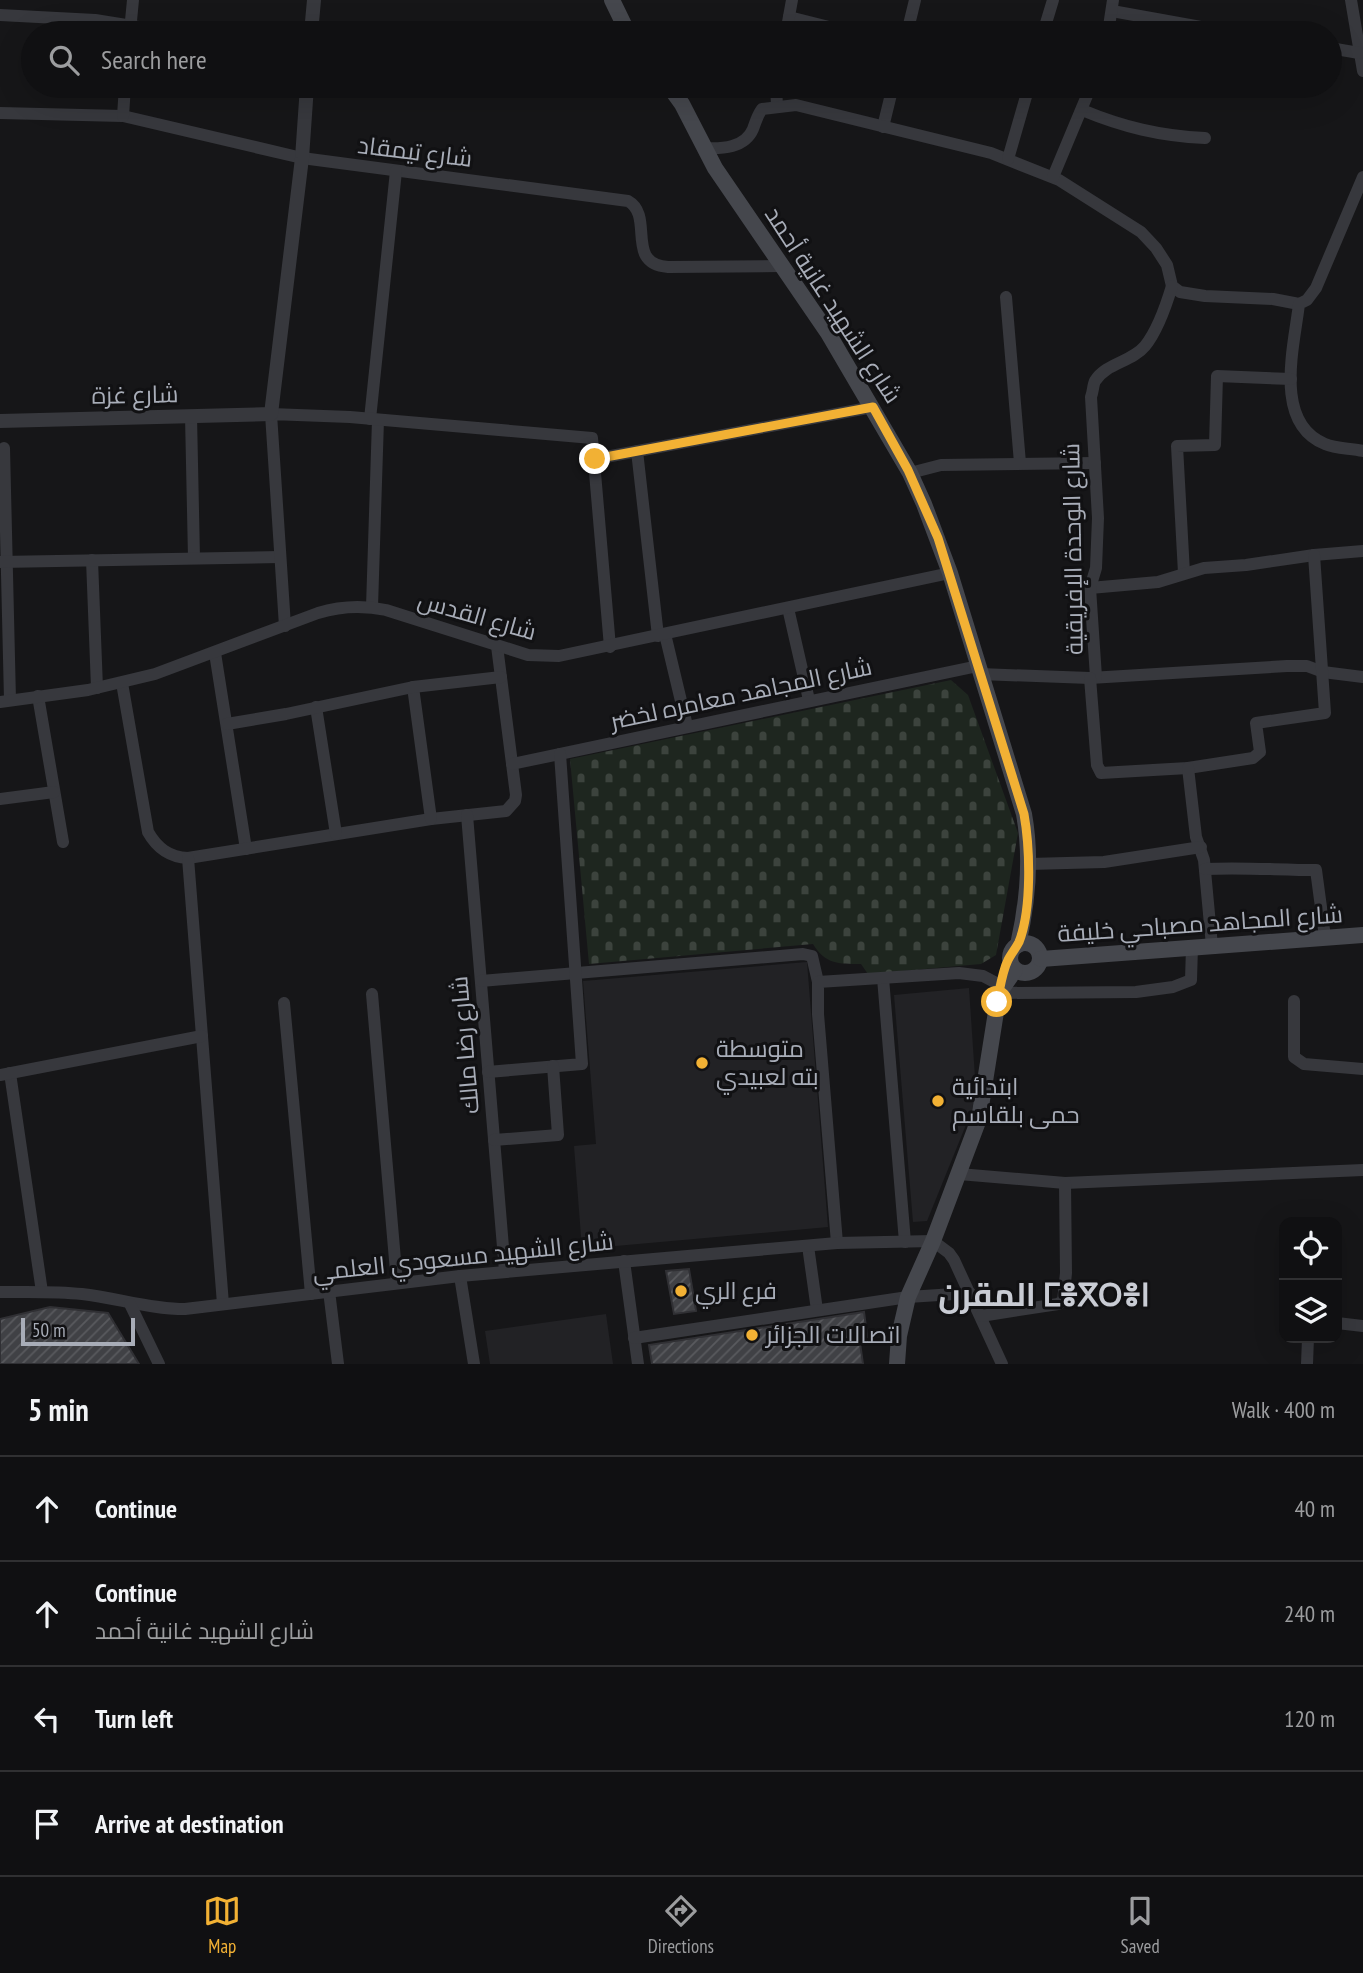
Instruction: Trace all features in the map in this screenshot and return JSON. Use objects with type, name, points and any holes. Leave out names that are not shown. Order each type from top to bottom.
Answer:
[{"type":"main road","points":[[612,0],[622,21]]},
{"type":"main road","name":"شارع الشهيد غانية أحمد","points":[[678,98],[704,148],[828,333],[873,407],[924,503],[950,573],[1024,814],[1029,864],[1023,922],[1014,957],[1004,970],[1001,990]]},
{"type":"main road","points":[[1023,922],[1038,953],[1038,968],[1030,973],[1014,957],[1027,943],[1038,953]]},
{"type":"main road","name":"شارع المجاهد مصباحي خليفة","points":[[1038,953],[1212,946],[1363,935]]},
{"type":"main road","points":[[897,1364],[899,1336],[908,1297],[973,1138],[984,1100],[1001,990]]},
{"type":"street","points":[[131,21],[133,0]]},
{"type":"street","points":[[312,21],[314,0]]},
{"type":"street","points":[[788,21],[792,0]]},
{"type":"street","points":[[909,21],[915,0]]},
{"type":"street","points":[[1047,21],[1053,0]]},
{"type":"street","points":[[1351,0],[1363,71]]},
{"type":"street","points":[[1113,5],[1182,21]]},
{"type":"street","points":[[0,15],[88,21]]},
{"type":"street","points":[[789,17],[805,21]]},
{"type":"street","points":[[1342,50],[1359,52]]},
{"type":"street","points":[[123,117],[124,98]]},
{"type":"street","points":[[285,626],[271,414],[302,158],[306,98]]},
{"type":"street","points":[[777,98],[777,106]]},
{"type":"street","points":[[883,127],[890,98]]},
{"type":"street","points":[[1008,159],[1025,98]]},
{"type":"street","points":[[1053,177],[1086,98]]},
{"type":"street","points":[[704,148],[725,149],[745,140],[762,109],[796,105],[1008,159],[1053,177],[1141,232],[1156,248],[1167,265],[1172,286],[1180,292],[1273,299],[1299,304],[1307,300],[1316,288],[1363,177]]},
{"type":"street","points":[[1082,110],[1126,127],[1205,138]]},
{"type":"street","name":"شارع تيمقاد","points":[[0,113],[123,117],[302,158],[628,201],[635,205],[639,212],[644,252],[651,262],[662,267],[781,266]]},
{"type":"street","points":[[372,607],[374,420],[396,171]]},
{"type":"street","name":"شارع الوحدة الإفريقية","points":[[1172,286],[1167,303],[1145,346],[1134,357],[1110,368],[1096,380],[1091,397],[1098,545],[1096,568],[1090,588],[1097,765],[1101,773],[1188,768]]},
{"type":"street","points":[[1006,297],[1020,463]]},
{"type":"street","points":[[1299,304],[1292,379],[1295,415],[1302,428],[1326,445],[1363,451]]},
{"type":"street","points":[[1184,573],[1177,446],[1215,445],[1217,376],[1292,379]]},
{"type":"street","points":[[595,459],[873,407]]},
{"type":"street","points":[[271,414],[592,438],[610,647]]},
{"type":"street","name":"شارع غزة","points":[[0,421],[271,414]]},
{"type":"street","points":[[191,416],[194,558]]},
{"type":"street","points":[[4,448],[5,701]]},
{"type":"street","points":[[637,451],[662,635],[687,726]]},
{"type":"street","points":[[910,473],[941,465],[1095,463]]},
{"type":"street","points":[[1090,588],[1158,582],[1203,568],[1363,551]]},
{"type":"street","points":[[1212,946],[1205,869],[1201,847],[1196,837],[1188,768],[1253,758],[1260,752],[1256,723],[1325,713],[1314,555]]},
{"type":"street","points":[[3,562],[280,556]]},
{"type":"street","points":[[92,560],[97,688]]},
{"type":"street","name":"شارع القدس","points":[[5,701],[97,688],[155,674],[331,609],[345,607],[372,607],[497,646],[543,656],[574,655],[950,573]]},
{"type":"street","points":[[788,608],[809,701]]},
{"type":"street","points":[[122,683],[148,832],[165,852],[188,858],[431,819],[500,813],[511,807],[516,795],[497,646]]},
{"type":"street","points":[[215,653],[246,849]]},
{"type":"street","name":"شارع المجاهد معامره لخضر","points":[[512,764],[809,701],[979,670],[1093,678],[1307,666],[1323,672],[1363,677]]},
{"type":"street","points":[[227,724],[412,687],[501,677]]},
{"type":"street","points":[[412,687],[431,819]]},
{"type":"street","points":[[37,696],[63,842]]},
{"type":"street","points":[[316,707],[336,834]]},
{"type":"street","points":[[488,1072],[582,1064],[560,754]]},
{"type":"street","points":[[0,799],[54,792]]},
{"type":"street","name":"شارع رضا مالك","points":[[467,815],[505,1272]]},
{"type":"street","points":[[1029,864],[1104,862],[1201,847]]},
{"type":"street","points":[[188,858],[223,1304]]},
{"type":"street","points":[[1205,869],[1240,867],[1261,870],[1316,870],[1325,937]]},
{"type":"street","points":[[818,982],[959,973],[983,976],[1001,990],[1136,992],[1173,987],[1191,980],[1192,947]]},
{"type":"street","points":[[481,981],[803,954],[812,956],[818,982],[818,1014],[837,1242]]},
{"type":"street","points":[[883,978],[905,1241]]},
{"type":"street","points":[[372,994],[397,1283]]},
{"type":"street","points":[[1294,1001],[1294,1057],[1304,1064],[1363,1069]]},
{"type":"street","points":[[284,1003],[311,1294]]},
{"type":"street","points":[[42,1292],[5,1074],[202,1037]]},
{"type":"street","points":[[494,1140],[558,1135],[552,1066]]},
{"type":"street","points":[[959,1174],[1065,1183],[1363,1170]]},
{"type":"street","points":[[981,1316],[1063,1301],[1066,1273],[1065,1183]]},
{"type":"street","points":[[933,1241],[954,1260],[1002,1364]]},
{"type":"street","name":"شارع الشهيد مسعودي العلمي","points":[[0,1292],[84,1294],[130,1304],[168,1308],[460,1276],[837,1242],[933,1241]]},
{"type":"street","points":[[808,1246],[817,1310]]},
{"type":"street","points":[[624,1261],[638,1364]]},
{"type":"street","points":[[460,1276],[474,1364]]},
{"type":"street","points":[[329,1291],[338,1364]]},
{"type":"street","points":[[634,1338],[908,1297],[970,1293]]},
{"type":"street","points":[[130,1304],[159,1364]]},
{"type":"street","points":[[1342,1324],[1363,1326]]},
{"type":"street","points":[[1307,1364],[1308,1343]]},
{"type":"shaded area","name":"متوسطة بته لعبيدي","points":[[807,962],[828,1227],[582,1249],[574,1146],[596,1144],[583,981]]},
{"type":"shaded area","name":"ابتدائية حمى بلقاسم","points":[[969,988],[976,1092],[972,1110],[927,1221],[913,1222],[894,995]]},
{"type":"shaded area","points":[[606,1314],[613,1364],[490,1364],[485,1331]]},
{"type":"green space","points":[[951,680],[968,695],[1018,833],[996,955],[981,964],[868,974],[861,964],[839,963],[827,959],[813,944],[589,964],[570,759]]},
{"type":"building","name":"فرع الري","points":[[689,1269],[696,1311],[674,1314],[666,1271]]},
{"type":"building","points":[[50,1307],[108,1313],[139,1364],[0,1364],[0,1319]]},
{"type":"building","points":[[864,1312],[868,1342],[860,1343],[863,1364],[652,1364],[649,1345]]},
{"type":"place","name":"متوسطة بته لعبيدي","points":[[702,1063]]},
{"type":"place","name":"ابتدائية حمى بلقاسم","points":[[938,1101]]},
{"type":"place","name":"فرع الري","points":[[681,1291]]},
{"type":"place","name":"اتصالات الجزائر","points":[[752,1335]]},
{"type":"district","name":"المقرن ⵎⴻⴳⵔⴻⵏ","points":[[1044,1295]]},
{"type":"route","points":[[595,459],[873,407],[908,470],[938,538],[1024,814],[1030,856],[1023,922],[1018,945],[1012,951],[1004,970],[997,1002]]}]
